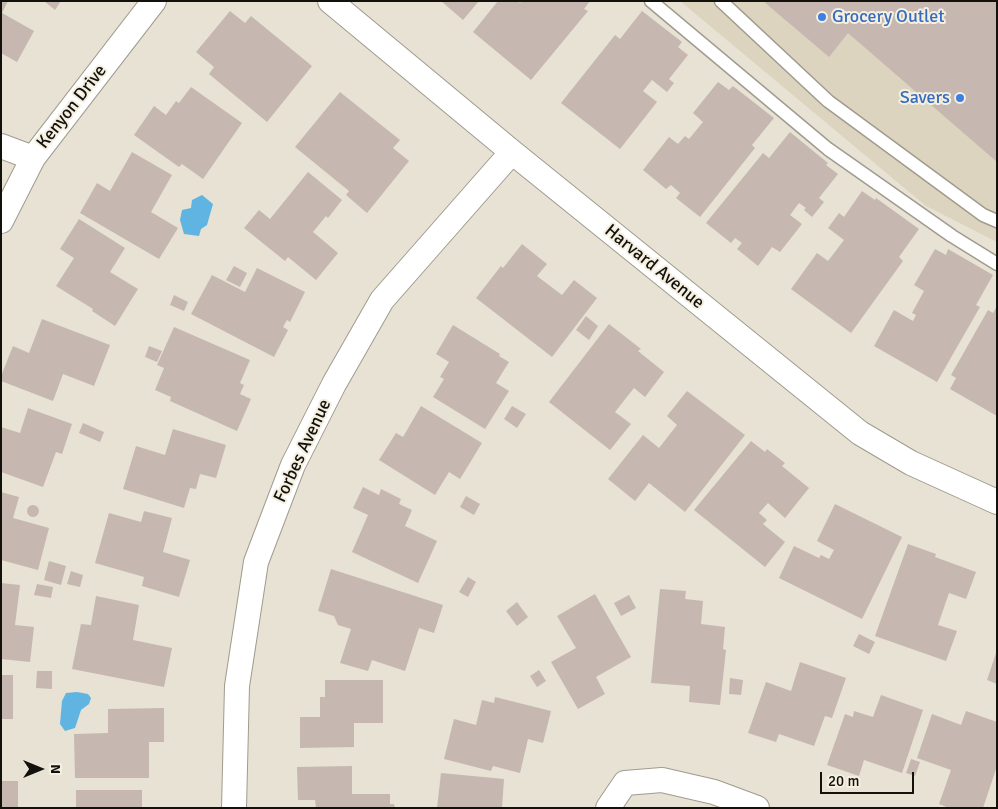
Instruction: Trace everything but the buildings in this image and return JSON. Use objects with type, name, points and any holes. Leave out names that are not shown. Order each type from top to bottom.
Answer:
[{"type":"street","name":"Kenyon Drive","points":[[1,221],[32,158],[154,1]]},
{"type":"street","name":"Harvard Avenue","points":[[330,1],[512,152],[860,433],[911,463],[997,502]]},
{"type":"street","points":[[1,146],[32,158]]},
{"type":"street","name":"Forbes Avenue","points":[[234,808],[236,686],[256,562],[293,465],[334,384],[382,300],[512,152]]},
{"type":"street","points":[[608,808],[626,783],[662,780],[714,792],[757,808]]},
{"type":"lane","points":[[651,1],[828,149],[952,236],[997,264]]},
{"type":"lane","points":[[721,1],[828,101],[983,215],[997,222]]},
{"type":"shaded area","points":[[680,1],[997,1],[997,242],[926,206]]},
{"type":"water","points":[[202,195],[213,204],[207,225],[201,229],[199,236],[184,234],[180,220],[182,210],[191,208],[192,200]]},
{"type":"water","points":[[66,693],[88,694],[91,698],[89,704],[81,710],[75,728],[65,731],[60,724],[62,701]]},
{"type":"place","name":"Grocery Outlet","points":[[822,17]]},
{"type":"place","name":"Savers","points":[[960,98]]}]
